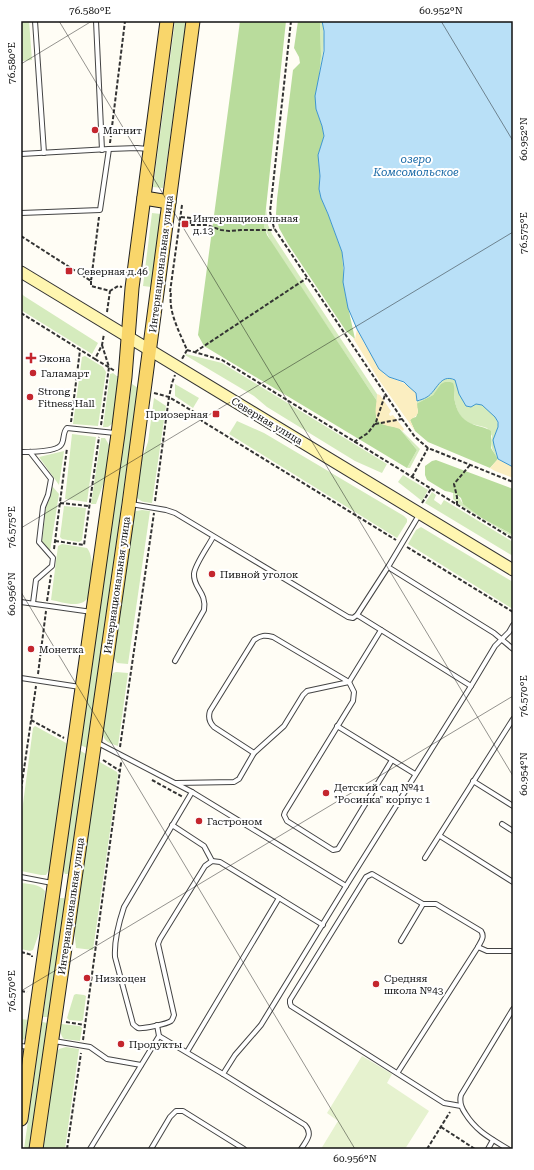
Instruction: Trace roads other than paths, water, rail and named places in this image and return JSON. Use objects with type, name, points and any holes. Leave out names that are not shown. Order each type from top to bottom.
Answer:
[{"type":"main road","name":"Интернациональная улица","points":[[21,1119],[26,1046],[55,884],[118,434],[125,377],[132,288],[167,21]]},
{"type":"main road","name":"Интернациональная улица","points":[[36,1149],[129,504],[193,21]]},
{"type":"main road","points":[[144,198],[169,202]]},
{"type":"main road","name":"Северная улица","points":[[21,272],[513,570]]},
{"type":"main road","points":[[55,884],[74,886]]},
{"type":"lane","points":[[36,21],[44,153]]},
{"type":"lane","points":[[96,21],[102,150]]},
{"type":"lane","points":[[21,154],[109,149],[150,149]]},
{"type":"lane","points":[[21,212],[100,210],[109,149]]},
{"type":"lane","points":[[21,452],[37,453],[59,447],[62,444],[64,430],[67,428],[118,434]]},
{"type":"lane","points":[[30,452],[51,479],[48,495],[43,507],[39,542],[53,558],[52,566],[36,580],[33,603]]},
{"type":"lane","points":[[129,504],[170,510],[348,617],[353,618],[357,615],[388,567],[418,512]]},
{"type":"lane","points":[[175,661],[204,610],[205,603],[203,593],[195,582],[194,573],[213,537]]},
{"type":"lane","points":[[388,567],[494,633],[513,650]]},
{"type":"lane","points":[[21,602],[94,612]]},
{"type":"lane","points":[[357,615],[470,686]]},
{"type":"lane","points":[[223,1074],[235,1055],[261,1025],[495,646],[509,632],[513,625]]},
{"type":"lane","points":[[176,783],[234,782],[239,780],[254,753],[284,726],[307,691],[349,682],[380,630]]},
{"type":"lane","points":[[254,753],[214,727],[210,723],[209,716],[210,711],[254,640],[265,635],[273,637],[349,682],[354,692],[353,700],[285,812],[284,815],[287,821],[333,850],[336,850],[341,847],[392,760]]},
{"type":"lane","points":[[21,678],[83,687]]},
{"type":"lane","points":[[425,858],[513,719]]},
{"type":"lane","points":[[338,726],[415,774]]},
{"type":"lane","points":[[95,741],[192,792],[346,886]]},
{"type":"lane","points":[[473,781],[513,806]]},
{"type":"lane","points":[[192,792],[124,907],[114,948],[115,957],[133,1024],[141,1028],[168,1023],[172,1020],[174,1015],[158,949],[160,939],[205,866],[212,861],[220,862],[322,925]]},
{"type":"lane","points":[[502,824],[513,831]]},
{"type":"lane","points":[[172,825],[204,846],[212,861]]},
{"type":"lane","points":[[440,836],[513,882]]},
{"type":"lane","points":[[398,1072],[483,938],[481,931],[436,904],[423,904],[376,875],[369,874],[290,1000],[290,1004],[444,1102],[461,1106]]},
{"type":"lane","points":[[21,877],[55,884]]},
{"type":"lane","points":[[186,1052],[280,898]]},
{"type":"lane","points":[[401,941],[423,904]]},
{"type":"lane","points":[[478,947],[487,951],[513,951]]},
{"type":"lane","points":[[508,1149],[475,1127],[461,1106],[460,1099],[513,1009]]},
{"type":"lane","points":[[90,1149],[159,1036],[157,1025]]},
{"type":"lane","points":[[159,1036],[305,1125],[309,1129],[310,1133],[301,1149]]},
{"type":"lane","points":[[52,1041],[90,1047],[107,1059],[142,1065]]},
{"type":"lane","points":[[151,1149],[170,1117],[176,1111],[183,1111],[242,1148]]},
{"type":"lane","points":[[488,1149],[494,1140]]},
{"type":"water","name":"озеро Комсомольское","points":[[322,21],[513,21],[513,467],[498,459],[493,440],[498,427],[498,422],[495,417],[482,405],[476,404],[471,407],[466,406],[459,394],[455,380],[450,378],[442,381],[425,398],[417,401],[416,393],[404,382],[389,377],[379,369],[357,329],[348,308],[343,282],[344,268],[342,252],[321,198],[319,189],[320,176],[318,155],[324,136],[316,109],[315,96],[324,51],[324,31]]},
{"type":"place","name":"Магнит","points":[[95,130]]},
{"type":"place","name":"Интернациональная д.13","points":[[185,224]]},
{"type":"place","name":"Северная д.46","points":[[69,271]]},
{"type":"place","name":"Экона","points":[[31,358]]},
{"type":"place","name":"Галамарт","points":[[33,373]]},
{"type":"place","name":"Strong Fitness Hall","points":[[30,397]]},
{"type":"place","name":"Приозерная","points":[[216,414]]},
{"type":"place","name":"Пивной уголок","points":[[212,574]]},
{"type":"place","name":"Монетка","points":[[31,649]]},
{"type":"place","name":"Детский сад №41 \"Росинка\" корпус 1","points":[[326,793]]},
{"type":"place","name":"Гастроном","points":[[199,821]]},
{"type":"place","name":"Низкоцен","points":[[87,978]]},
{"type":"place","name":"Средняя школа №43","points":[[376,984]]},
{"type":"place","name":"Продукты","points":[[121,1044]]}]
